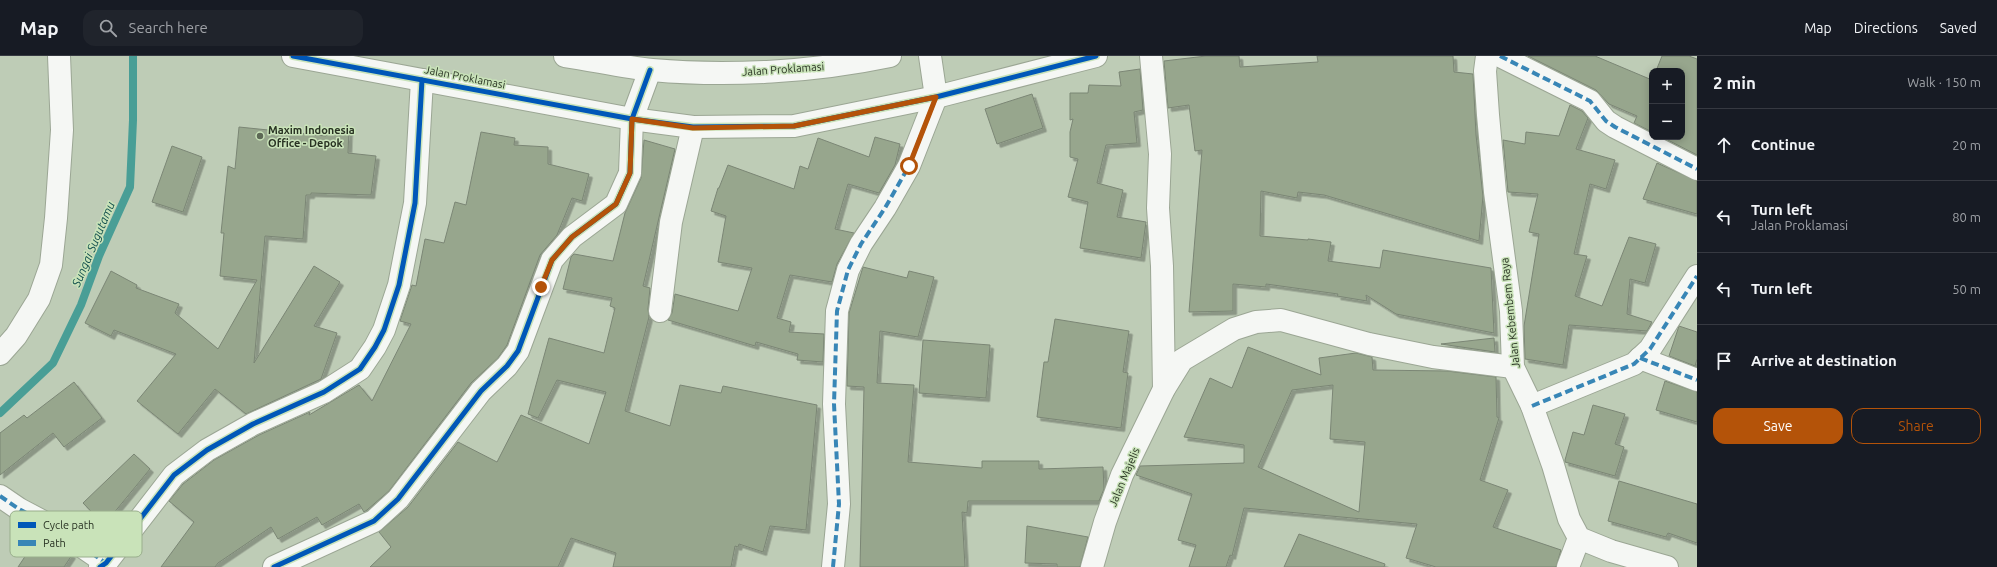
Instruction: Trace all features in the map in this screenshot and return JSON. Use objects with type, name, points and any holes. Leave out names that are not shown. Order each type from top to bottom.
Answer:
[{"type":"street","points":[[0,354],[16,336],[39,298],[51,265],[62,130],[59,56]]},
{"type":"street","name":"Jalan Proklamasi","points":[[293,56],[632,119],[693,128],[794,126],[936,97],[1096,56]]},
{"type":"street","name":"Jalan Proklamasi","points":[[565,56],[650,70],[712,74],[851,64],[890,56]]},
{"type":"street","points":[[833,567],[838,504],[834,404],[837,311],[848,270],[861,244],[909,166],[936,97],[930,56]]},
{"type":"street","points":[[1151,56],[1160,154],[1158,208],[1162,266],[1164,389]]},
{"type":"street","name":"Jalan Kebembem Raya","points":[[1487,56],[1485,71],[1489,122],[1495,192],[1511,311],[1513,367],[1532,406],[1553,465],[1569,519],[1579,538]]},
{"type":"street","points":[[1500,56],[1590,101],[1606,121],[1615,127],[1697,169]]},
{"type":"street","points":[[274,567],[374,521],[398,499],[481,391],[507,366],[518,351],[552,260],[572,237],[616,204],[630,173],[632,119],[650,70]]},
{"type":"street","points":[[142,516],[174,475],[206,450],[253,424],[324,392],[360,369],[375,347],[384,330],[399,284],[415,203],[422,80]]},
{"type":"street","points":[[660,311],[671,222],[693,128]]},
{"type":"street","points":[[1532,406],[1634,364],[1650,349],[1697,276]]},
{"type":"street","name":"Jalan Majelis","points":[[1092,567],[1105,522],[1122,475],[1164,389],[1182,360],[1234,329],[1256,322],[1281,320],[1368,344],[1433,357],[1513,367]]},
{"type":"street","points":[[1640,358],[1697,380]]},
{"type":"street","points":[[0,496],[23,511]]},
{"type":"street","points":[[1568,567],[1579,538],[1610,551],[1667,567]]},
{"type":"street","points":[[93,557],[103,565],[109,557]]},
{"type":"building","points":[[1206,56],[1239,56],[1240,67],[1318,62],[1317,56],[1453,56],[1454,72],[1473,74],[1476,135],[1483,196],[1479,241],[1324,195],[1298,192],[1297,198],[1261,191],[1260,236],[1331,242],[1328,261],[1380,268],[1383,250],[1491,268],[1494,333],[1396,314],[1366,295],[1367,301],[1337,296],[1338,294],[1266,284],[1266,287],[1233,284],[1233,311],[1189,312],[1202,150],[1195,151],[1189,105],[1168,108],[1164,61]]},
{"type":"building","points":[[1528,56],[1595,56],[1649,79],[1649,130],[1634,123],[1637,116],[1609,104],[1596,90]]},
{"type":"building","points":[[1662,56],[1689,56],[1697,59],[1697,155],[1668,140],[1685,140],[1685,68],[1657,68]]},
{"type":"building","points":[[1140,69],[1143,110],[1134,112],[1137,143],[1106,145],[1097,183],[1123,190],[1117,217],[1146,222],[1141,258],[1080,248],[1088,202],[1068,197],[1078,159],[1070,157],[1070,132],[1073,119],[1070,120],[1070,93],[1088,93],[1089,85],[1121,86],[1119,72]]},
{"type":"building","points":[[1032,94],[1043,128],[997,144],[985,109]]},
{"type":"building","points":[[1570,105],[1582,111],[1588,118],[1576,149],[1615,160],[1606,189],[1590,184],[1574,254],[1587,256],[1575,296],[1602,306],[1629,237],[1656,244],[1645,283],[1630,279],[1627,314],[1652,322],[1647,331],[1569,325],[1563,365],[1525,359],[1524,326],[1539,234],[1529,232],[1538,194],[1508,192],[1503,140],[1525,144],[1526,132],[1559,136]]},
{"type":"building","points":[[239,127],[326,136],[326,129],[349,130],[348,153],[376,156],[371,195],[311,193],[311,195],[306,195],[303,239],[265,236],[254,363],[314,266],[340,282],[314,326],[337,333],[321,379],[246,414],[215,389],[178,434],[137,401],[176,354],[114,330],[111,336],[85,323],[111,271],[137,285],[136,288],[179,304],[175,313],[218,349],[257,280],[220,276],[224,233],[221,233],[228,166],[235,169]]},
{"type":"building","points":[[481,132],[515,138],[514,145],[548,147],[548,164],[589,174],[582,201],[572,198],[557,235],[540,255],[507,345],[498,358],[471,383],[389,491],[364,512],[359,504],[322,525],[317,517],[278,539],[271,527],[218,563],[215,567],[161,567],[194,522],[169,501],[183,484],[214,460],[259,435],[310,412],[309,415],[359,385],[372,401],[411,324],[400,321],[412,285],[416,286],[425,239],[444,243],[455,202],[466,205]]},
{"type":"building","points":[[875,137],[900,144],[895,165],[879,193],[848,184],[835,229],[854,233],[837,264],[832,282],[790,275],[777,318],[791,322],[789,332],[824,334],[823,362],[797,360],[798,354],[756,342],[755,346],[668,320],[672,313],[675,294],[738,311],[752,268],[718,262],[726,216],[711,211],[718,188],[728,165],[794,189],[800,166],[808,169],[818,138],[869,157]]},
{"type":"building","points":[[644,140],[675,149],[643,286],[650,288],[648,309],[649,317],[625,411],[670,426],[680,385],[721,393],[723,386],[817,405],[806,530],[770,526],[763,552],[739,544],[738,547],[735,546],[731,567],[613,567],[616,553],[571,538],[558,567],[370,567],[391,547],[379,532],[408,507],[458,442],[497,462],[521,415],[589,444],[606,392],[557,380],[538,418],[528,414],[549,338],[604,353],[615,308],[610,306],[612,298],[563,289],[571,257],[574,254],[613,261],[625,213],[641,178]]},
{"type":"building","points":[[172,146],[202,157],[183,212],[152,202]]},
{"type":"building","points":[[1657,163],[1697,181],[1697,214],[1643,199]]},
{"type":"building","points":[[863,267],[907,278],[909,271],[934,277],[918,337],[880,331],[877,383],[914,385],[908,462],[982,468],[982,461],[1039,461],[1039,469],[1103,467],[1104,489],[1099,501],[968,501],[967,513],[962,512],[965,567],[860,567],[864,387],[847,386],[849,313]]},
{"type":"building","points":[[1055,319],[1129,331],[1123,372],[1128,373],[1121,428],[1037,417],[1044,362],[1048,362]]},
{"type":"building","points":[[1679,326],[1697,332],[1697,359],[1695,366],[1669,356]]},
{"type":"building","points":[[1494,338],[1495,352],[1441,344]]},
{"type":"building","points":[[923,340],[990,345],[986,398],[919,393]]},
{"type":"building","points":[[1248,347],[1321,375],[1319,358],[1356,353],[1372,357],[1373,370],[1447,371],[1496,377],[1497,417],[1499,418],[1480,480],[1508,490],[1493,527],[1561,550],[1556,567],[1436,567],[1406,558],[1417,524],[1244,508],[1232,556],[1230,555],[1226,567],[1189,567],[1196,545],[1178,540],[1192,494],[1136,475],[1140,466],[1244,463],[1244,445],[1184,437],[1210,378],[1232,388]],"holes":[[[1333,385],[1330,439],[1365,442],[1359,512],[1258,467],[1292,390]]]},
{"type":"building","points":[[1665,381],[1697,392],[1697,422],[1656,410]]},
{"type":"building","points":[[74,382],[102,418],[64,447],[53,433],[0,475],[0,433],[24,415],[27,418]]},
{"type":"building","points":[[1593,405],[1625,414],[1615,444],[1624,447],[1615,476],[1565,462],[1573,432],[1584,435]]},
{"type":"building","points":[[134,454],[150,469],[116,511],[91,511],[83,503]]},
{"type":"building","points":[[1619,481],[1697,504],[1697,543],[1668,533],[1666,537],[1608,521]]},
{"type":"building","points":[[1027,526],[1088,537],[1080,567],[1057,567],[1057,564],[1025,563]]},
{"type":"building","points":[[1299,534],[1385,564],[1384,567],[1284,567]]},
{"type":"building","points":[[25,557],[71,557],[64,567],[18,567]]},
{"type":"waterway","name":"Sungai Sugutamu","points":[[0,413],[53,363],[81,305],[99,256],[130,187],[133,120],[133,56]]},
{"type":"marked path","points":[[1500,56],[1590,101],[1606,121],[1615,127],[1697,169]]},
{"type":"marked path","points":[[833,567],[839,504],[834,404],[837,311],[848,270],[861,244],[885,208],[909,166],[936,97]]},
{"type":"marked path","points":[[1532,406],[1634,364],[1650,349],[1697,276]]},
{"type":"marked path","points":[[1640,358],[1697,380]]},
{"type":"marked path","points":[[0,496],[23,511]]},
{"type":"marked path","points":[[97,557],[106,563]]},
{"type":"cycle path","points":[[293,56],[632,119],[693,127],[794,126],[936,97],[1096,56]]},
{"type":"cycle path","points":[[274,567],[374,521],[398,499],[481,391],[507,366],[518,351],[552,260],[572,237],[616,204],[630,173],[632,119],[650,70]]},
{"type":"cycle path","points":[[142,516],[174,475],[207,450],[253,424],[324,392],[360,369],[375,347],[384,330],[399,285],[415,203],[422,80]]},
{"type":"cycle path","points":[[100,567],[111,557]]},
{"type":"place","name":"Maxim Indonesia Office - Depok","points":[[260,136]]},
{"type":"route","points":[[541,287],[552,260],[572,237],[616,204],[630,173],[632,119],[693,128],[794,126],[936,97],[909,166]]}]
